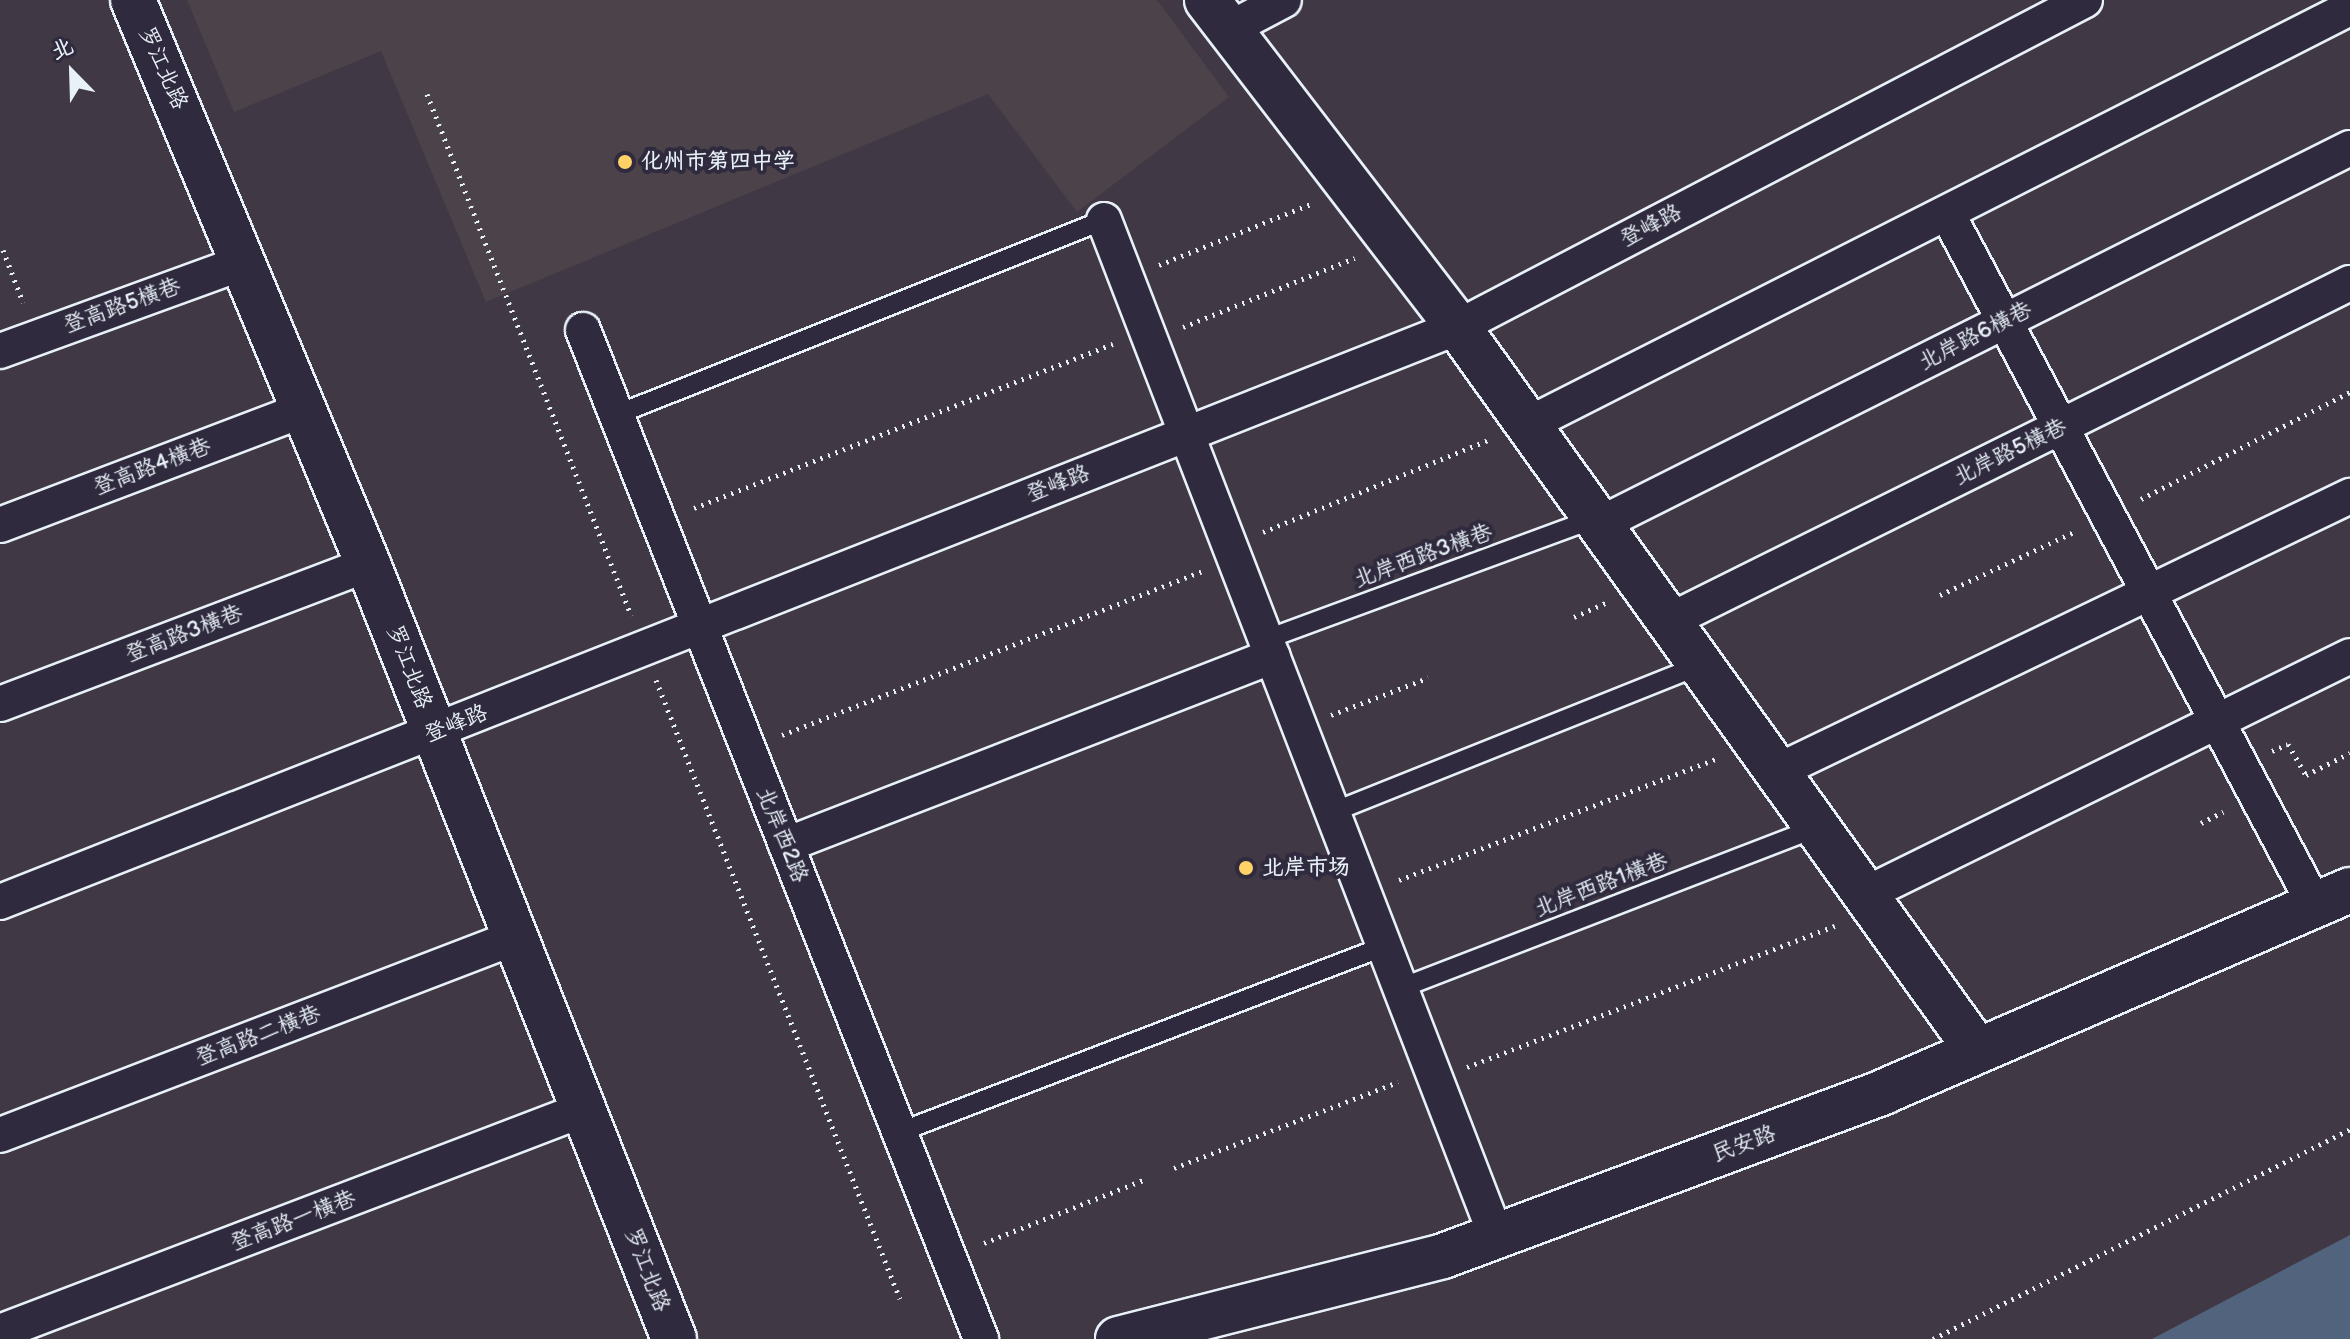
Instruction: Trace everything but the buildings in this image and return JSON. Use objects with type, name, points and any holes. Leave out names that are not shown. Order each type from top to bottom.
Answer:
[{"type":"main road","name":"罗江北路","points":[[133,0],[368,564],[674,1339]]},
{"type":"main road","points":[[1218,14],[1458,327],[1977,1050]]},
{"type":"main road","name":"民安路","points":[[1118,1339],[1443,1256],[1883,1092],[2332,897]]},
{"type":"street","points":[[1218,14],[1284,0]]},
{"type":"street","name":"登峰路","points":[[0,902],[1458,327],[2085,0]]},
{"type":"street","points":[[1529,424],[2350,8]]},
{"type":"street","name":"北岸路6橫巷","points":[[1598,521],[2350,148]]},
{"type":"street","points":[[1947,213],[2241,765],[2332,897]]},
{"type":"street","points":[[1104,220],[1496,1236]]},
{"type":"street","name":"登高路5橫巷","points":[[0,351],[244,262]]},
{"type":"street","name":"北岸路5橫巷","points":[[1669,621],[2350,283]]},
{"type":"street","name":"北岸西2路","points":[[583,330],[981,1339]]},
{"type":"street","name":"登高路4橫巷","points":[[0,525],[305,409]]},
{"type":"street","points":[[1768,757],[2149,593],[2350,496]]},
{"type":"street","name":"登高路3橫巷","points":[[0,704],[368,564]]},
{"type":"street","points":[[786,845],[1270,648]]},
{"type":"street","points":[[1872,902],[2217,721],[2350,656]]},
{"type":"street","name":"登高路二横巷","points":[[0,1135],[516,937]]},
{"type":"street","name":"登高路一横巷","points":[[0,1332],[585,1109]]},
{"type":"lane","points":[[616,415],[1104,220]]},
{"type":"lane","name":"北岸西路3橫巷","points":[[1270,648],[1598,521]]},
{"type":"lane","points":[[1333,812],[1701,665]]},
{"type":"lane","name":"北岸西路1橫巷","points":[[1401,988],[1818,827]]},
{"type":"lane","points":[[900,1132],[1385,946]]},
{"type":"path","points":[[427,94],[900,1299]]},
{"type":"path","points":[[1127,278],[1351,188]]},
{"type":"path","points":[[659,522],[1393,243]]},
{"type":"path","points":[[3,250],[37,337]]},
{"type":"path","points":[[1940,595],[2108,516],[2350,392]]},
{"type":"path","points":[[748,748],[1233,552],[1529,424]]},
{"type":"path","points":[[1301,727],[1428,678]]},
{"type":"path","points":[[2241,765],[2288,744],[2306,775],[2350,753]]},
{"type":"path","points":[[1364,893],[1768,757]]},
{"type":"path","points":[[1174,1168],[1434,1074],[1872,902]]},
{"type":"path","points":[[1933,1339],[2350,1129]]},
{"type":"path","points":[[949,1256],[1143,1180]]},
{"type":"shaded area","name":"化州市第四中学","points":[[187,0],[1157,0],[1229,97],[1077,212],[988,94],[486,302],[381,51],[234,112]]},
{"type":"water","points":[[2350,1235],[2350,1339],[2152,1339]]},
{"type":"place","name":"化州市第四中学","points":[[625,162]]},
{"type":"place","name":"北岸市场","points":[[1246,868]]}]
